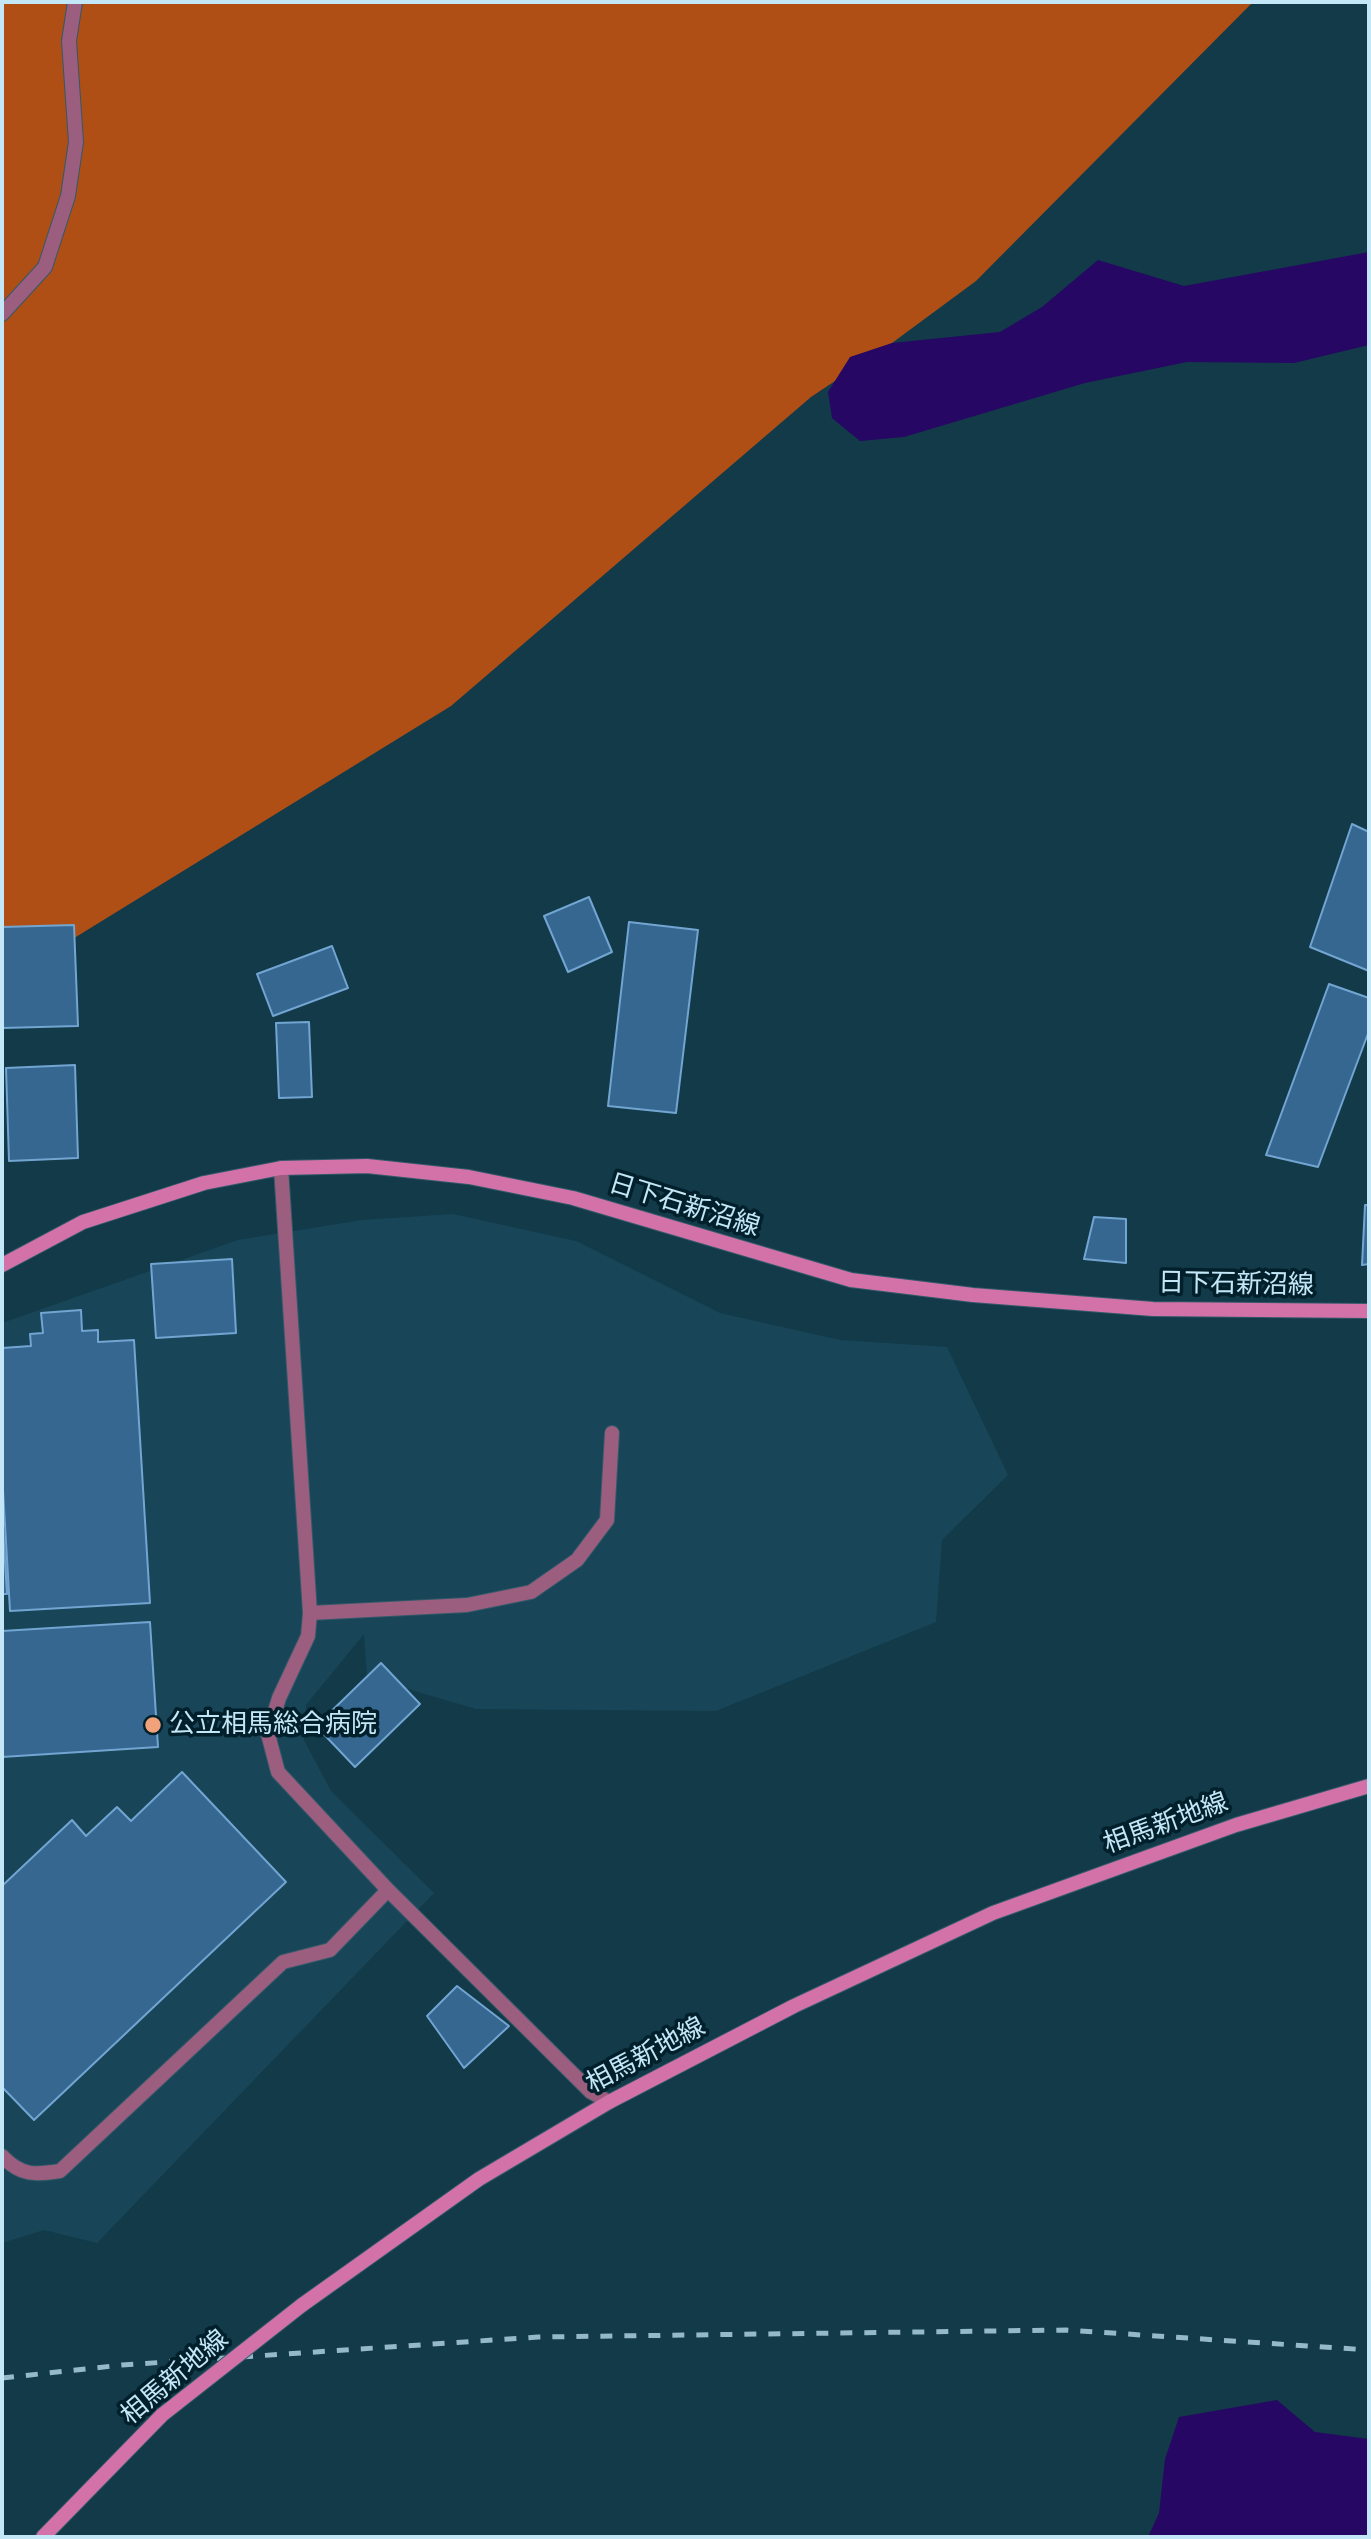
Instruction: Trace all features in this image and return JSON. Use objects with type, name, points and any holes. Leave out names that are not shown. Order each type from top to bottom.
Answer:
[{"type":"main road","name":"日下石新沼線","points":[[2,1265],[83,1222],[204,1183],[281,1168],[367,1166],[469,1177],[573,1198],[851,1280],[974,1295],[1153,1309],[1369,1311]]},
{"type":"main road","name":"相馬新地線","points":[[43,2537],[162,2415],[302,2305],[479,2179],[609,2102],[794,2006],[993,1913],[1236,1825],[1369,1786]]},
{"type":"street","points":[[2,314],[45,267],[68,196],[76,142],[69,41],[75,2]]},
{"type":"street","points":[[281,1168],[310,1613],[308,1636],[279,1699],[268,1734],[278,1772],[388,1890],[591,2092],[609,2102]]},
{"type":"street","points":[[310,1613],[467,1605],[531,1592],[577,1560],[607,1520],[612,1433]]},
{"type":"street","points":[[2,2156],[13,2168],[37,2175],[60,2171],[283,1962],[330,1950],[388,1890]]},
{"type":"shaded area","points":[[2,2],[1253,2],[976,281],[892,343],[811,397],[451,706],[71,940],[2,938]]},
{"type":"shaded area","points":[[1369,252],[1369,345],[1294,363],[1187,362],[1085,383],[904,437],[860,441],[832,418],[828,392],[850,357],[892,343],[1000,332],[1042,307],[1098,260],[1184,286]]},
{"type":"shaded area","name":"公立相馬総合病院","points":[[453,1214],[576,1241],[720,1313],[840,1340],[947,1347],[1008,1475],[942,1540],[936,1622],[716,1711],[476,1709],[367,1677],[364,1634],[306,1705],[304,1740],[331,1791],[434,1893],[97,2243],[44,2230],[2,2243],[2,1323],[238,1240],[362,1220]]},
{"type":"shaded area","points":[[1277,2400],[1315,2432],[1369,2439],[1369,2537],[1148,2537],[1159,2513],[1165,2459],[1179,2417]]},
{"type":"building","points":[[1352,824],[1369,832],[1369,971],[1310,947]]},
{"type":"building","points":[[589,897],[612,952],[568,972],[544,916]]},
{"type":"building","points":[[629,922],[698,930],[676,1113],[608,1106]]},
{"type":"building","points":[[74,925],[78,1026],[2,1028],[2,927]]},
{"type":"building","points":[[332,946],[348,988],[273,1016],[257,974]]},
{"type":"building","points":[[1329,984],[1369,998],[1369,1031],[1318,1167],[1266,1155]]},
{"type":"building","points":[[309,1022],[312,1097],[279,1098],[276,1023]]},
{"type":"building","points":[[75,1065],[78,1158],[9,1161],[6,1068]]},
{"type":"building","points":[[1365,1205],[1369,1205],[1369,1264],[1362,1265]]},
{"type":"building","points":[[1094,1217],[1126,1219],[1126,1263],[1084,1259]]},
{"type":"building","points":[[232,1259],[236,1333],[156,1338],[151,1264]]},
{"type":"building","points":[[81,1310],[82,1331],[98,1330],[98,1342],[134,1340],[150,1603],[10,1611],[2,1473],[2,1348],[31,1346],[30,1334],[43,1333],[41,1313]]},
{"type":"building","points":[[2,1512],[7,1594],[2,1594]]},
{"type":"building","points":[[150,1622],[158,1747],[2,1757],[2,1631]]},
{"type":"building","points":[[381,1663],[420,1704],[355,1767],[316,1726]]},
{"type":"building","points":[[182,1772],[286,1882],[34,2120],[2,2087],[2,1886],[72,1820],[86,1836],[117,1807],[131,1821]]},
{"type":"building","points":[[457,1986],[509,2026],[464,2068],[427,2016]]},
{"type":"railway","points":[[2,2378],[122,2365],[538,2337],[1066,2330],[1369,2350]]},
{"type":"place","name":"公立相馬総合病院","points":[[153,1725]]}]
